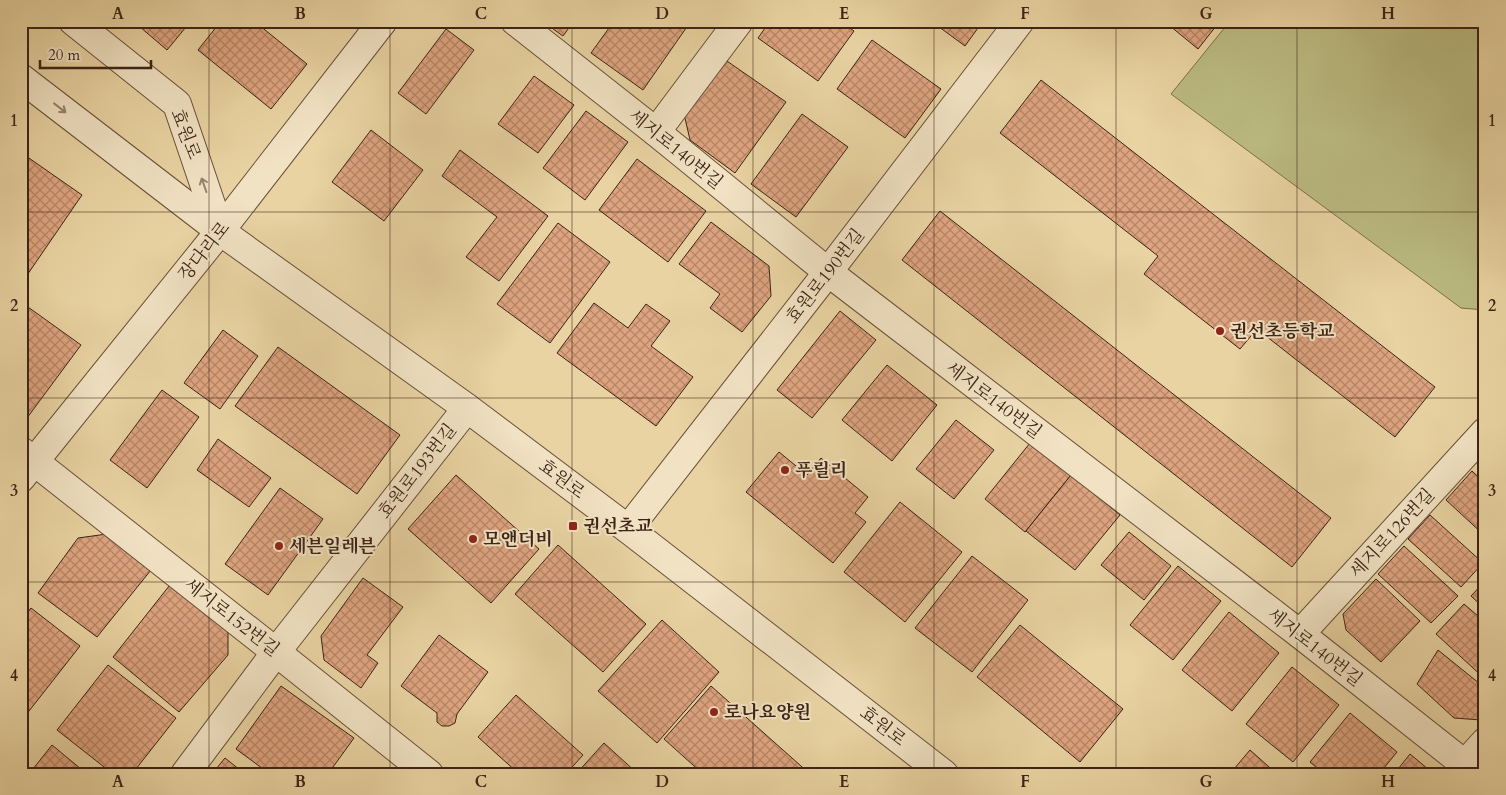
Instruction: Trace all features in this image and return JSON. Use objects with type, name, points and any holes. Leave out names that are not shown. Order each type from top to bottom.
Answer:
[{"type":"street","name":"효원로","points":[[73,21],[177,104],[220,231]]},
{"type":"street","name":"장다리로","points":[[26,464],[220,231],[382,21]]},
{"type":"street","name":"세지로140번길","points":[[515,21],[656,132],[828,272],[1300,634],[1471,769]]},
{"type":"street","points":[[656,132],[739,21]]},
{"type":"street","name":"효원로190번길","points":[[628,529],[1020,21]]},
{"type":"street","name":"효원로","points":[[21,78],[220,231],[467,408],[628,529],[944,774]]},
{"type":"street","name":"효원로193번길","points":[[186,774],[276,652],[467,408]]},
{"type":"street","name":"세지로126번길","points":[[1300,634],[1485,432]]},
{"type":"street","name":"세지로152번길","points":[[26,464],[276,652],[428,774]]},
{"type":"street","points":[[1471,769],[1485,742]]},
{"type":"green space","points":[[1230,21],[1485,21],[1485,310],[1461,308],[1171,94]]},
{"type":"building","points":[[133,21],[191,21],[167,50]]},
{"type":"building","points":[[221,21],[254,21],[307,64],[271,109],[198,50]]},
{"type":"building","points":[[542,21],[574,21],[563,36]]},
{"type":"building","points":[[614,21],[691,21],[643,90],[591,53]]},
{"type":"building","points":[[770,21],[840,21],[854,31],[818,81],[758,38]]},
{"type":"building","points":[[851,21],[865,21],[860,28]]},
{"type":"building","points":[[931,21],[983,21],[965,46]]},
{"type":"building","points":[[1164,21],[1220,21],[1198,49]]},
{"type":"building","points":[[446,29],[474,50],[426,114],[398,93]]},
{"type":"building","points":[[872,40],[941,89],[905,138],[837,89]]},
{"type":"building","points":[[724,59],[786,102],[735,173],[690,140],[684,114]]},
{"type":"building","points":[[534,76],[574,105],[538,153],[498,124]]},
{"type":"building","points":[[1041,80],[1435,387],[1395,437],[1257,329],[1240,349],[1144,274],[1158,256],[1000,133]]},
{"type":"building","points":[[586,111],[628,142],[585,200],[543,168]]},
{"type":"building","points":[[802,114],[848,147],[796,217],[751,184]]},
{"type":"building","points":[[371,130],[423,170],[384,221],[332,182]]},
{"type":"building","points":[[460,150],[548,216],[499,281],[466,257],[497,217],[442,176]]},
{"type":"building","points":[[26,156],[82,195],[21,284],[21,163]]},
{"type":"building","points":[[637,159],[706,211],[668,262],[599,210]]},
{"type":"building","points":[[940,211],[1331,518],[1292,567],[902,260]]},
{"type":"building","points":[[711,222],[769,266],[771,296],[742,332],[710,308],[720,294],[679,264]]},
{"type":"building","points":[[558,223],[610,262],[550,343],[497,304]]},
{"type":"building","points":[[21,302],[81,345],[27,418],[21,414]]},
{"type":"building","points":[[594,303],[628,328],[646,304],[670,321],[651,346],[693,377],[656,426],[557,353]]},
{"type":"building","points":[[840,311],[876,340],[812,418],[777,390]]},
{"type":"building","points":[[223,330],[258,356],[220,409],[184,383]]},
{"type":"building","points":[[278,347],[400,435],[357,494],[235,406]]},
{"type":"building","points":[[887,365],[937,405],[892,461],[842,420]]},
{"type":"building","points":[[162,390],[199,417],[147,488],[110,460]]},
{"type":"building","points":[[956,420],[994,450],[954,499],[916,469]]},
{"type":"building","points":[[218,439],[271,478],[249,507],[197,470]]},
{"type":"building","points":[[1030,443],[1071,475],[1025,532],[985,499]]},
{"type":"building","points":[[779,452],[807,475],[821,458],[868,497],[855,513],[866,522],[833,563],[746,492]]},
{"type":"building","points":[[1472,471],[1485,483],[1485,536],[1446,500]]},
{"type":"building","name":"모앤더비","points":[[456,475],[539,549],[491,603],[408,529]]},
{"type":"building","points":[[1071,475],[1120,515],[1075,570],[1026,531]]},
{"type":"building","points":[[280,488],[323,519],[268,595],[225,564]]},
{"type":"building","points":[[900,502],[962,552],[905,622],[844,572]]},
{"type":"building","points":[[1430,515],[1483,563],[1461,587],[1408,539]]},
{"type":"building","points":[[1129,532],[1171,566],[1144,600],[1101,565]]},
{"type":"building","points":[[107,534],[151,570],[97,637],[38,593],[78,538]]},
{"type":"building","points":[[558,545],[646,624],[603,672],[515,594]]},
{"type":"building","points":[[1404,546],[1458,596],[1431,623],[1378,574]]},
{"type":"building","points":[[972,556],[1028,600],[972,672],[915,628]]},
{"type":"building","points":[[1178,566],[1221,601],[1173,660],[1130,625]]},
{"type":"building","points":[[177,576],[228,620],[228,655],[179,712],[113,657]]},
{"type":"building","points":[[363,578],[403,607],[367,655],[378,663],[361,688],[324,660],[321,636]]},
{"type":"building","points":[[1376,579],[1420,621],[1381,662],[1346,630],[1343,614]]},
{"type":"building","points":[[1485,581],[1485,609],[1471,596]]},
{"type":"building","points":[[1464,604],[1485,622],[1485,679],[1436,634]]},
{"type":"building","points":[[31,608],[80,646],[22,720],[21,620]]},
{"type":"building","points":[[1229,612],[1279,653],[1232,711],[1182,670]]},
{"type":"building","points":[[662,620],[719,672],[657,743],[598,691]]},
{"type":"building","points":[[1020,625],[1123,709],[1080,762],[977,677]]},
{"type":"building","points":[[439,635],[488,672],[457,714],[455,723],[449,726],[442,726],[437,722],[437,713],[401,686]]},
{"type":"building","points":[[1438,650],[1485,688],[1485,716],[1481,720],[1454,718],[1417,684]]},
{"type":"building","points":[[108,665],[176,718],[132,774],[113,774],[57,730]]},
{"type":"building","points":[[1292,667],[1339,705],[1293,762],[1246,724]]},
{"type":"building","points":[[281,686],[354,738],[328,774],[270,774],[236,749]]},
{"type":"building","name":"로나요양원","points":[[711,686],[810,774],[703,774],[664,739]]},
{"type":"building","points":[[516,695],[583,755],[566,774],[519,774],[478,737]]},
{"type":"building","points":[[1350,713],[1397,752],[1379,774],[1324,774],[1310,762]]},
{"type":"building","points":[[604,743],[638,774],[576,774]]},
{"type":"building","points":[[52,745],[87,774],[29,774]]},
{"type":"building","points":[[1250,750],[1277,774],[1239,774],[1234,769]]},
{"type":"building","points":[[1410,754],[1434,774],[1394,774]]},
{"type":"building","points":[[225,758],[245,774],[212,774]]},
{"type":"place","name":"권선초등학교","points":[[1220,331]]},
{"type":"place","name":"푸릴리","points":[[785,470]]},
{"type":"place","name":"권선초교","points":[[573,526]]},
{"type":"place","name":"모앤더비","points":[[473,539]]},
{"type":"place","name":"세븐일레븐","points":[[279,546]]},
{"type":"place","name":"로나요양원","points":[[714,712]]}]
